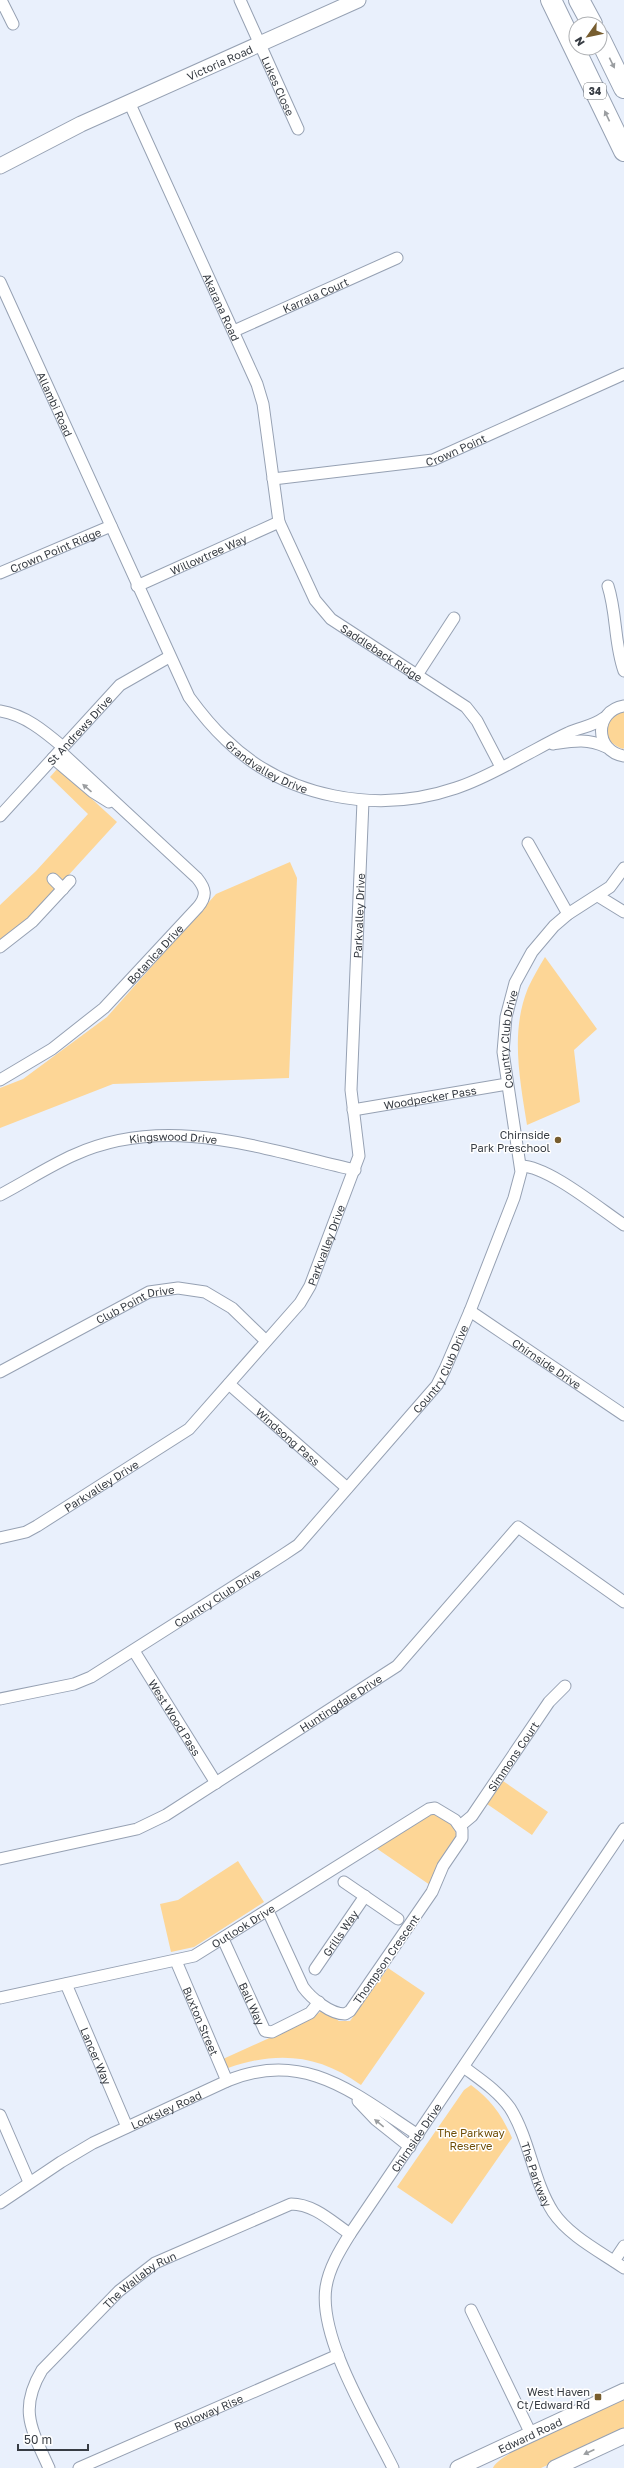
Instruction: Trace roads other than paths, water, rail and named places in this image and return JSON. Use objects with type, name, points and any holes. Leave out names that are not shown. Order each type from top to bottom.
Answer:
[{"type":"highway","name":"34","points":[[551,0],[624,151]]},
{"type":"highway","points":[[579,0],[588,16]]},
{"type":"highway","name":"34","points":[[608,55],[624,88]]},
{"type":"main road","name":"Victoria Road","points":[[0,166],[81,124],[259,43],[358,0]]},
{"type":"main road","name":"Victoria Road","points":[[0,156],[81,124]]},
{"type":"main road","name":"Edward Road","points":[[458,2468],[482,2463],[531,2434],[624,2391]]},
{"type":"main road","points":[[555,2468],[624,2436]]},
{"type":"street","points":[[2,0],[13,24]]},
{"type":"street","name":"Lukes Close","points":[[240,0],[298,129]]},
{"type":"street","name":"Akarana Road","points":[[129,102],[257,384],[261,398],[279,522]]},
{"type":"street","name":"Karrala Court","points":[[234,331],[397,258]]},
{"type":"street","name":"Allambi Road","points":[[0,282],[111,526]]},
{"type":"street","name":"Crown Point","points":[[273,479],[433,460],[624,374]]},
{"type":"street","name":"Willowtree Way","points":[[137,586],[279,522]]},
{"type":"street","name":"Saddleback Ridge","points":[[279,522],[315,600],[331,619],[469,710],[477,721],[501,768]]},
{"type":"street","name":"Crown Point Ridge","points":[[0,573],[111,526]]},
{"type":"street","name":"Grandvalley Drive","points":[[111,526],[169,657],[190,697],[206,719],[225,740],[248,758],[295,784],[323,794],[363,801],[403,800],[431,796],[474,781],[569,732],[593,726],[612,710],[624,706]]},
{"type":"street","points":[[608,586],[613,601],[618,651],[624,671]]},
{"type":"street","points":[[417,675],[454,618]]},
{"type":"street","name":"St Andrews Drive","points":[[0,816],[120,685],[169,657]]},
{"type":"street","points":[[0,711],[10,713],[33,723],[59,752]]},
{"type":"street","points":[[604,718],[600,733],[606,747]]},
{"type":"street","name":"Grandvalley Drive","points":[[542,746],[580,740],[594,742],[606,747],[611,752],[624,756]]},
{"type":"street","name":"Botanica Drive","points":[[0,1080],[52,1049],[104,1008],[204,900],[206,893],[204,885],[197,878],[59,752]]},
{"type":"street","name":"Parkvalley Drive","points":[[0,1538],[26,1532],[37,1526],[178,1437],[202,1416],[300,1303],[310,1286],[359,1156],[351,1090],[363,801]]},
{"type":"street","points":[[528,843],[568,914]]},
{"type":"street","name":"Country Club Drive","points":[[0,1699],[74,1684],[91,1677],[134,1652],[298,1545],[437,1384],[470,1311],[514,1198],[521,1166],[507,1084],[503,1034],[508,1005],[515,983],[532,952],[554,926],[568,914],[610,887],[624,868]]},
{"type":"street","points":[[0,947],[32,922],[66,885],[53,879]]},
{"type":"street","points":[[598,896],[624,912]]},
{"type":"street","name":"Woodpecker Pass","points":[[353,1110],[507,1084]]},
{"type":"street","name":"Kingswood Drive","points":[[0,1195],[74,1155],[114,1141],[156,1134],[181,1134],[225,1139],[355,1170]]},
{"type":"street","points":[[521,1166],[531,1166],[547,1173],[624,1225]]},
{"type":"street","name":"Club Point Drive","points":[[0,1372],[149,1292],[178,1288],[205,1292],[232,1308],[266,1341]]},
{"type":"street","name":"Chirnside Drive","points":[[470,1311],[624,1415]]},
{"type":"street","name":"Windsong Pass","points":[[229,1384],[346,1488]]},
{"type":"street","name":"Huntingdale Drive","points":[[0,1859],[151,1824],[216,1783],[397,1666],[518,1528],[624,1602]]},
{"type":"street","name":"West Wood Pass","points":[[134,1652],[216,1783]]},
{"type":"street","name":"Simmons Court","points":[[460,1826],[472,1816],[549,1702],[565,1686]]},
{"type":"street","name":"Outlook Drive","points":[[0,1998],[176,1961],[200,1954],[429,1809],[438,1810],[460,1826]]},
{"type":"street","name":"Thompson Crescent","points":[[268,1911],[299,1980],[306,1992],[339,2014],[350,2011],[432,1892],[443,1866],[462,1838],[460,1826]]},
{"type":"street","name":"Chirnside Drive","points":[[393,2468],[338,2354],[329,2331],[326,2314],[326,2287],[339,2251],[465,2068],[624,1829]]},
{"type":"street","points":[[344,1882],[398,1919]]},
{"type":"street","name":"Grills Way","points":[[315,1969],[365,1896]]},
{"type":"street","name":"Ball Way","points":[[223,1939],[265,2031],[272,2032],[310,2014],[319,2002]]},
{"type":"street","name":"Buxton Street","points":[[176,1961],[227,2081]]},
{"type":"street","name":"Lancer Way","points":[[66,1984],[127,2127]]},
{"type":"street","name":"The Parkway","points":[[465,2068],[499,2095],[510,2109],[519,2127],[543,2190],[557,2218],[572,2232],[624,2268]]},
{"type":"street","name":"Locksley Road","points":[[0,2203],[29,2182],[93,2143],[248,2072],[285,2069],[319,2075],[345,2088],[418,2135]]},
{"type":"street","name":"Locksley Road","points":[[345,2088],[376,2120],[410,2147]]},
{"type":"street","points":[[0,2115],[29,2182]]},
{"type":"street","name":"The Wallaby Run","points":[[49,2468],[29,2419],[28,2403],[32,2386],[42,2370],[138,2275],[170,2256],[291,2204],[302,2204],[314,2209],[350,2234]]},
{"type":"street","points":[[614,2261],[624,2246]]},
{"type":"street","points":[[471,2310],[531,2434]]},
{"type":"street","name":"Rolloway Rise","points":[[79,2468],[338,2354]]},
{"type":"place","name":"Chirnside Park Preschool","points":[[558,1140]]},
{"type":"place","name":"West Haven Ct/Edward Rd","points":[[598,2397]]},
{"type":"park label","name":"The Parkway Reserve","points":[[471,2138]]}]
